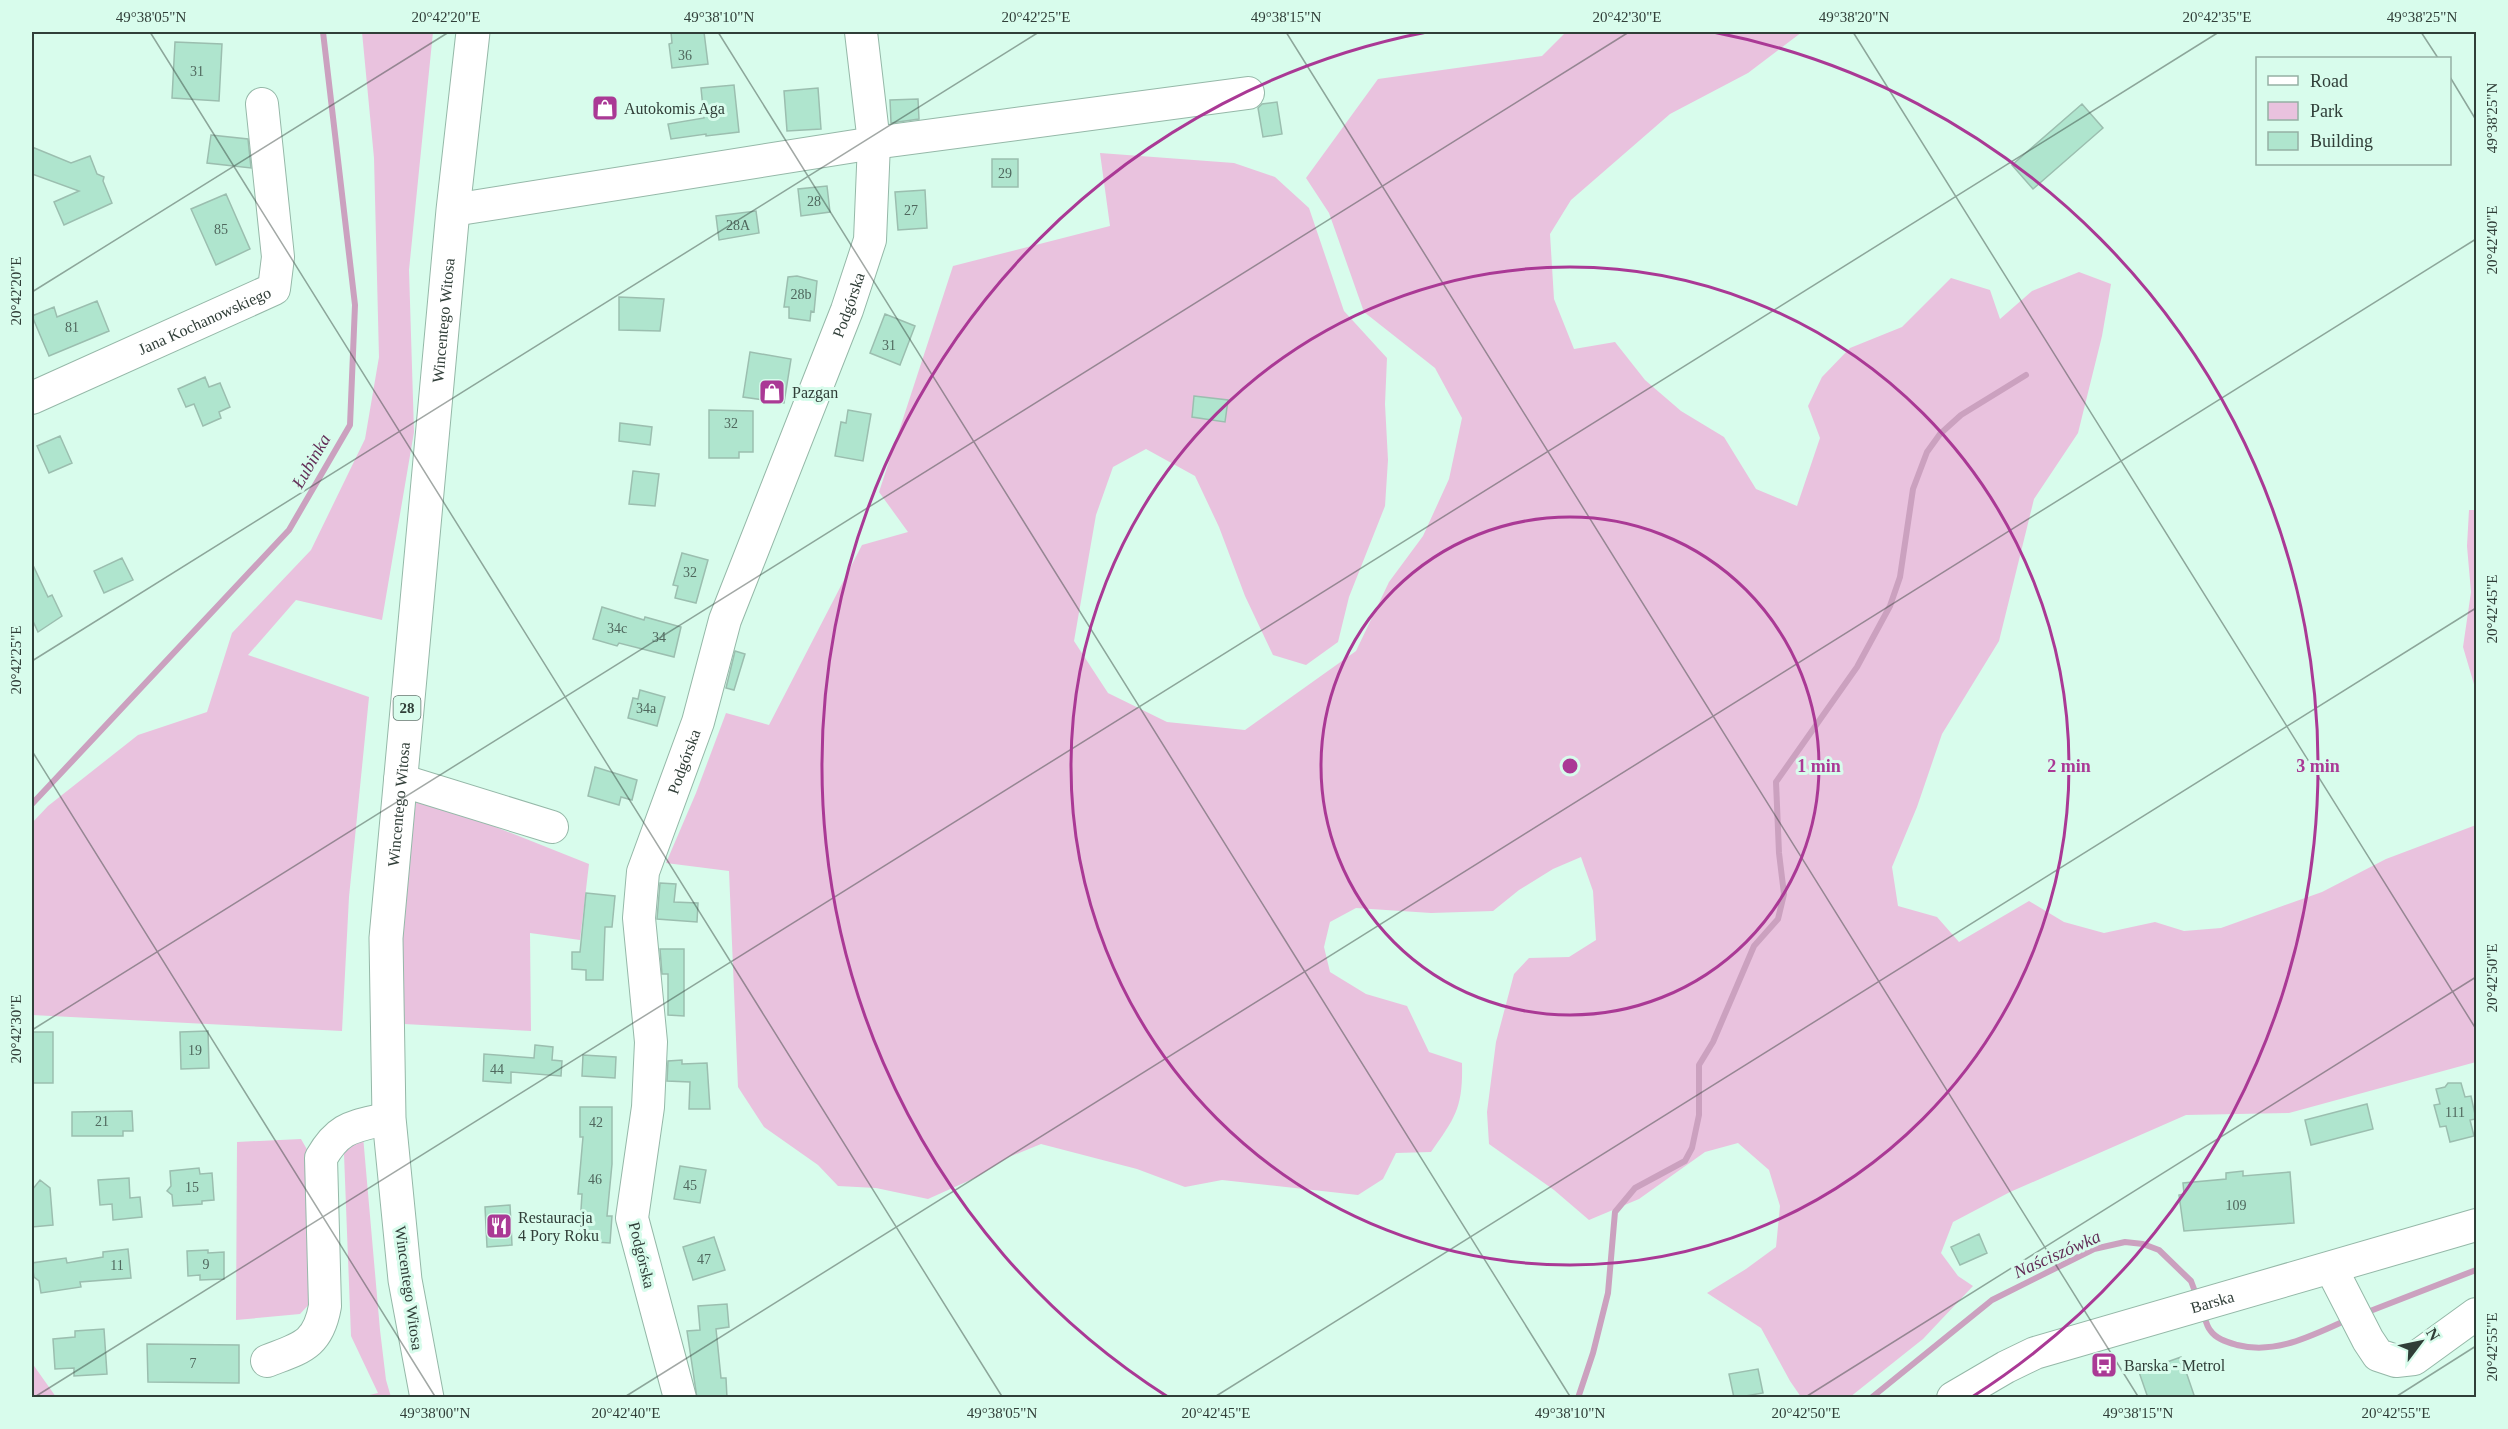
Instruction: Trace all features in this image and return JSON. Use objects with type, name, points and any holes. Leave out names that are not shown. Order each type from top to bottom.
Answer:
[{"type":"main road","name":"Wincentego Witosa","points":[[427,1398],[405,1280],[389,1118],[386,938],[453,210],[473,32]]},
{"type":"street","name":"Podgórska","points":[[680,1398],[632,1218],[648,1107],[651,1042],[639,918],[643,872],[698,722],[725,620],[847,310],[870,240],[874,143],[861,32]]},
{"type":"street","points":[[453,210],[874,143],[1248,93]]},
{"type":"street","name":"Jana Kochanowskiego","points":[[32,398],[274,289],[278,257],[262,104]]},
{"type":"street","points":[[400,780],[552,827]]},
{"type":"street","points":[[267,1361],[304,1346],[316,1336],[322,1323],[325,1306],[321,1158],[332,1139],[347,1129],[389,1118]]},
{"type":"street","name":"Barska","points":[[1953,1398],[2035,1353],[2476,1226]]},
{"type":"street","points":[[2331,1268],[2378,1355],[2396,1361],[2414,1359],[2476,1314]]},
{"type":"green space","points":[[362,32],[433,32],[409,270],[414,432],[382,620],[296,600],[248,655],[369,697],[349,897],[342,1031],[32,1015],[32,823],[48,806],[138,735],[207,712],[232,633],[311,550],[365,439],[379,357],[374,158]]},
{"type":"green space","points":[[1566,32],[1802,32],[1748,73],[1670,114],[1571,200],[1550,234],[1554,299],[1574,349],[1615,342],[1645,380],[1681,411],[1724,437],[1756,489],[1797,506],[1820,438],[1808,406],[1822,377],[1850,348],[1902,327],[1951,278],[1990,290],[2000,319],[2032,291],[2079,272],[2111,284],[2102,336],[2078,433],[2034,499],[1999,641],[1942,734],[1917,807],[1892,867],[1898,906],[1937,917],[1959,942],[2029,901],[2064,922],[2104,933],[2155,922],[2184,931],[2221,928],[2322,892],[2386,859],[2476,825],[2476,1062],[2289,1113],[2186,1115],[2010,1192],[1953,1222],[1941,1253],[1958,1276],[1973,1286],[1923,1339],[1850,1397],[1801,1397],[1761,1328],[1707,1293],[1776,1247],[1780,1206],[1769,1170],[1738,1143],[1705,1152],[1639,1199],[1589,1220],[1554,1190],[1489,1144],[1487,1112],[1496,1042],[1514,974],[1529,958],[1569,957],[1596,940],[1593,891],[1581,857],[1553,869],[1519,890],[1493,911],[1431,913],[1356,908],[1330,922],[1324,947],[1330,972],[1366,994],[1407,1006],[1429,1052],[1462,1063],[1461,1091],[1456,1111],[1447,1130],[1431,1152],[1396,1153],[1383,1179],[1358,1195],[1222,1180],[1185,1187],[1137,1169],[1041,1144],[1009,1157],[977,1177],[928,1199],[876,1188],[838,1186],[818,1165],[764,1127],[738,1087],[729,871],[666,863],[696,793],[726,713],[769,725],[862,545],[908,532],[879,492],[953,266],[1110,226],[1100,153],[1234,163],[1275,177],[1309,208],[1344,311],[1387,358],[1385,404],[1388,460],[1385,506],[1349,597],[1338,642],[1306,665],[1273,655],[1245,596],[1219,527],[1195,476],[1146,449],[1113,467],[1096,515],[1074,641],[1108,693],[1167,722],[1245,730],[1356,651],[1389,582],[1423,536],[1449,479],[1462,418],[1435,368],[1364,312],[1329,213],[1306,178],[1378,79],[1542,56]]},
{"type":"green space","points":[[2469,510],[2476,510],[2476,691],[2463,647],[2471,592],[2467,546]]},
{"type":"green space","points":[[416,802],[468,816],[589,864],[580,940],[530,933],[531,1031],[404,1024],[400,928]]},
{"type":"green space","points":[[349,1136],[363,1136],[380,1330],[386,1380],[391,1397],[361,1397],[378,1393],[351,1336],[344,1154]]},
{"type":"green space","points":[[301,1139],[309,1153],[313,1300],[300,1314],[236,1320],[237,1142]]},
{"type":"green space","points":[[32,1363],[56,1397],[32,1397]]},
{"type":"building","points":[[671,32],[704,32],[708,64],[672,68],[669,44],[672,43]]},
{"type":"building","points":[[175,42],[222,44],[219,101],[172,98]]},
{"type":"building","points":[[734,85],[739,132],[671,139],[668,124],[704,118],[701,88]]},
{"type":"building","points":[[818,88],[821,129],[787,131],[784,91]]},
{"type":"building","points":[[918,99],[919,119],[891,123],[890,100]]},
{"type":"building","points":[[1277,102],[1282,134],[1263,137],[1258,108],[1262,104]]},
{"type":"building","points":[[2082,104],[2103,128],[2033,189],[2012,165]]},
{"type":"building","points":[[211,135],[248,139],[251,168],[207,163]]},
{"type":"building","points":[[32,147],[71,163],[90,156],[97,174],[104,177],[103,181],[112,203],[64,225],[54,202],[79,191],[32,174]]},
{"type":"building","points":[[992,159],[1018,159],[1018,187],[992,187]]},
{"type":"building","points":[[827,186],[830,212],[801,216],[798,189]]},
{"type":"building","points":[[925,190],[927,228],[898,230],[895,192]]},
{"type":"building","points":[[226,194],[250,249],[216,265],[191,209]]},
{"type":"building","points":[[756,211],[759,233],[719,240],[716,216]]},
{"type":"building","points":[[797,276],[817,281],[814,312],[811,311],[810,321],[789,318],[789,307],[784,307],[788,277]]},
{"type":"building","points":[[619,297],[664,299],[660,331],[619,330]]},
{"type":"building","points":[[97,301],[109,331],[49,356],[32,316],[54,307],[57,317]]},
{"type":"building","points":[[885,314],[915,326],[900,365],[870,353]]},
{"type":"building","points":[[750,352],[791,359],[784,403],[743,397]]},
{"type":"building","points":[[205,377],[209,387],[220,383],[230,407],[219,412],[221,418],[203,426],[194,404],[186,407],[178,389]]},
{"type":"building","points":[[1194,396],[1228,400],[1225,422],[1192,417]]},
{"type":"building","points":[[709,410],[753,411],[753,452],[739,452],[739,458],[709,458]]},
{"type":"building","points":[[848,410],[871,414],[863,461],[835,456],[841,422],[846,423]]},
{"type":"building","points":[[620,423],[652,427],[650,445],[619,441]]},
{"type":"building","points":[[60,436],[72,463],[49,473],[37,446]]},
{"type":"building","points":[[633,471],[659,474],[655,506],[629,504]]},
{"type":"building","points":[[682,553],[708,560],[696,603],[675,598],[678,586],[673,585]]},
{"type":"building","points":[[122,558],[133,580],[104,593],[94,571]]},
{"type":"building","points":[[32,563],[48,597],[52,595],[62,616],[38,632],[32,619]]},
{"type":"building","points":[[602,607],[644,620],[645,617],[681,627],[674,657],[593,639]]},
{"type":"building","points":[[735,651],[745,654],[734,690],[726,688]]},
{"type":"building","points":[[640,690],[665,697],[657,726],[628,718],[633,698],[638,699]]},
{"type":"building","points":[[595,767],[637,780],[632,800],[621,797],[619,805],[588,796]]},
{"type":"building","points":[[660,883],[676,884],[674,902],[698,903],[697,922],[657,919]]},
{"type":"building","points":[[586,893],[615,896],[612,927],[605,927],[603,980],[586,980],[586,970],[572,969],[572,952],[580,952]]},
{"type":"building","points":[[660,949],[684,949],[684,1016],[668,1015],[668,974],[662,974]]},
{"type":"building","points":[[208,1031],[209,1068],[181,1069],[180,1032]]},
{"type":"building","points":[[32,1032],[53,1032],[53,1083],[32,1083]]},
{"type":"building","points":[[535,1045],[553,1047],[552,1060],[562,1061],[561,1076],[511,1072],[511,1083],[483,1081],[484,1054],[534,1058]]},
{"type":"building","points":[[583,1055],[616,1057],[615,1078],[582,1076]]},
{"type":"building","points":[[682,1060],[682,1064],[707,1063],[710,1109],[689,1109],[690,1082],[667,1081],[668,1061]]},
{"type":"building","points":[[2448,1083],[2461,1083],[2465,1097],[2471,1096],[2476,1119],[2470,1120],[2474,1136],[2450,1142],[2446,1126],[2440,1127],[2434,1105],[2440,1104],[2436,1089],[2445,1087]]},
{"type":"building","points":[[2367,1104],[2373,1129],[2311,1145],[2305,1120]]},
{"type":"building","points":[[580,1107],[612,1107],[612,1164],[607,1216],[612,1216],[610,1243],[579,1241],[582,1194],[578,1194],[583,1137],[580,1137]]},
{"type":"building","points":[[132,1111],[133,1131],[123,1131],[123,1136],[72,1136],[72,1112]]},
{"type":"building","points":[[680,1166],[706,1170],[700,1203],[674,1199]]},
{"type":"building","points":[[199,1168],[200,1174],[212,1173],[214,1200],[202,1201],[202,1204],[173,1206],[172,1195],[167,1191],[171,1186],[170,1171]]},
{"type":"building","points":[[2243,1171],[2243,1176],[2290,1172],[2294,1223],[2184,1231],[2179,1195],[2184,1194],[2183,1183],[2226,1179],[2226,1173]]},
{"type":"building","points":[[129,1178],[130,1198],[140,1197],[142,1217],[113,1220],[112,1204],[100,1205],[98,1180]]},
{"type":"building","points":[[40,1180],[50,1188],[53,1225],[32,1227],[32,1190]]},
{"type":"building","name":"Restauracja 4 Pory Roku","points":[[510,1205],[512,1245],[487,1247],[485,1207]]},
{"type":"building","points":[[1979,1234],[1987,1253],[1960,1265],[1951,1247]]},
{"type":"building","points":[[714,1237],[725,1270],[693,1280],[683,1247]]},
{"type":"building","points":[[128,1249],[131,1278],[80,1282],[81,1287],[41,1293],[39,1281],[34,1277],[32,1263],[66,1258],[67,1263],[103,1257],[103,1252]]},
{"type":"building","points":[[208,1250],[208,1253],[224,1252],[224,1279],[200,1280],[200,1275],[188,1276],[187,1251]]},
{"type":"building","points":[[727,1304],[729,1327],[716,1329],[721,1378],[726,1378],[727,1398],[697,1398],[687,1331],[700,1330],[698,1306]]},
{"type":"building","points":[[104,1329],[107,1374],[74,1376],[74,1368],[55,1369],[53,1339],[75,1337],[75,1331]]},
{"type":"building","points":[[147,1344],[239,1345],[239,1383],[148,1382]]},
{"type":"building","points":[[2181,1357],[2195,1398],[2148,1398],[2139,1372]]},
{"type":"building","points":[[1758,1369],[1763,1393],[1734,1398],[1729,1374]]},
{"type":"waterway","name":"Łubinka","points":[[32,804],[289,530],[350,425],[355,305],[323,32]]},
{"type":"waterway","points":[[1578,1398],[1593,1353],[1608,1293],[1615,1212],[1635,1188],[1685,1161],[1692,1148],[1699,1115],[1699,1065],[1713,1042],[1754,946],[1778,919],[1784,894],[1779,853],[1776,782],[1857,667],[1890,606],[1900,577],[1913,489],[1927,452],[1940,434],[1961,415],[2026,375]]},
{"type":"waterway","name":"Naściszówka","points":[[1871,1398],[1992,1300],[2094,1249],[2125,1242],[2143,1244],[2159,1250],[2191,1281],[2197,1297]]},
{"type":"waterway","name":"Naściszówka","points":[[2365,1313],[2476,1270]]},
{"type":"waterway","name":"Naściszówka","points":[[2203,1312],[2215,1336],[2229,1343],[2252,1347],[2294,1342],[2347,1320]]},
{"type":"place","name":"Autokomis Aga","points":[[605,108]]},
{"type":"place","name":"Pazgan","points":[[772,392]]},
{"type":"place","name":"Restauracja 4 Pory Roku","points":[[499,1226]]},
{"type":"place","name":"Barska - Metrol","points":[[2104,1365]]}]
